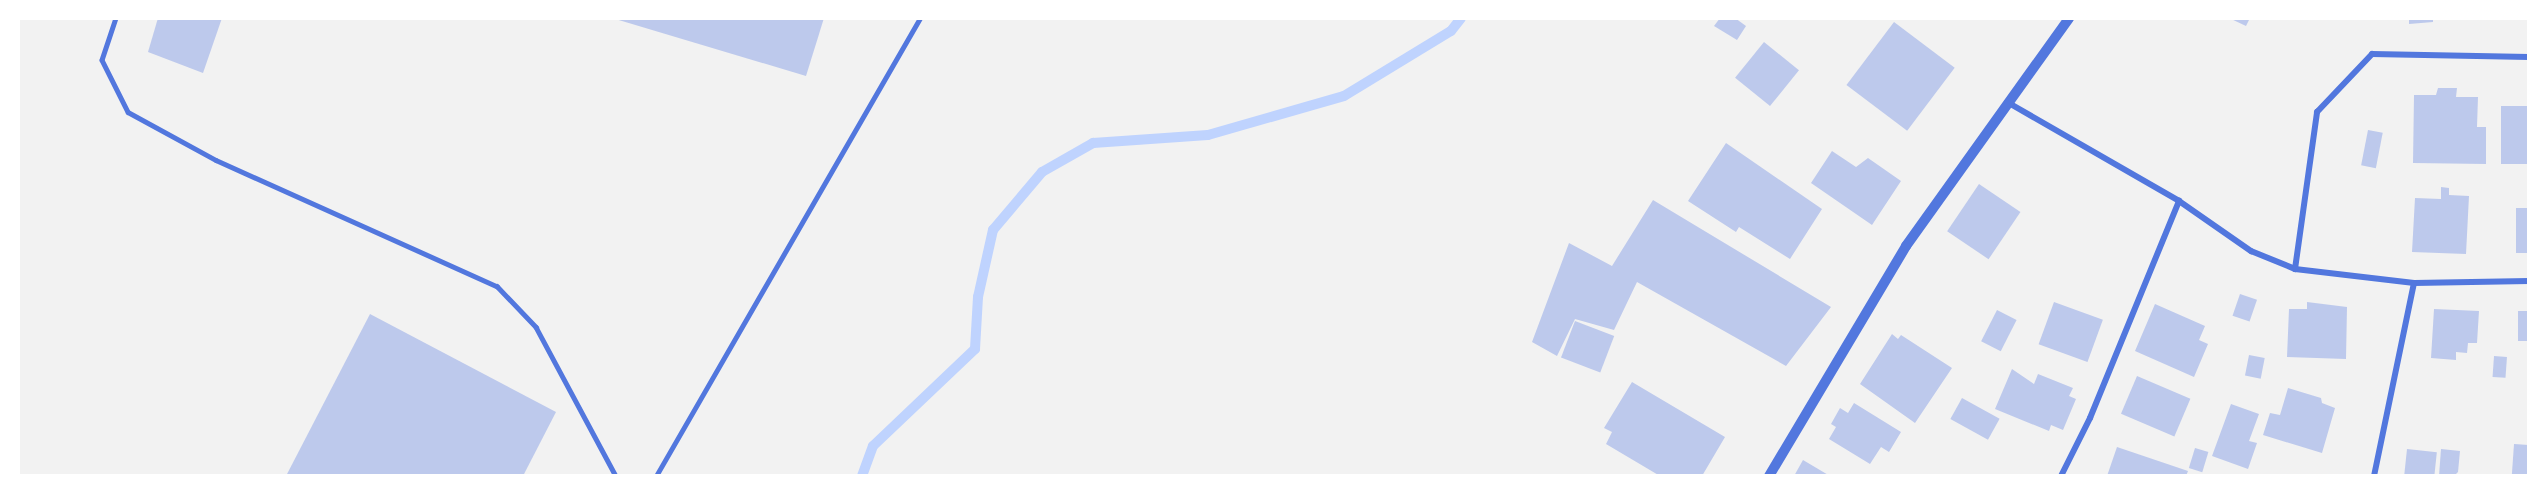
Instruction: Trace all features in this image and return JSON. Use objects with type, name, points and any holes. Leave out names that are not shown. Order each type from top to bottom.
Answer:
[{"type":"street","points":[[1769,476],[1906,246],[2069,18]]},
{"type":"street","points":[[2295,268],[2317,112],[2372,54],[2529,57]]},
{"type":"street","points":[[2007,102],[2178,201],[2251,251],[2295,268],[2414,283],[2529,281]]},
{"type":"street","points":[[2061,476],[2090,418],[2178,201]]},
{"type":"street","points":[[2374,476],[2414,283]]},
{"type":"lane","points":[[116,18],[102,60],[128,112],[216,160],[497,286],[536,327],[616,476]]},
{"type":"lane","points":[[656,476],[920,18]]},
{"type":"building","points":[[158,18],[222,18],[203,73],[148,52]]},
{"type":"building","points":[[612,18],[824,18],[806,76]]},
{"type":"building","points":[[1720,18],[1735,18],[1746,26],[1737,40],[1714,26]]},
{"type":"building","points":[[2229,18],[2250,18],[2246,26]]},
{"type":"building","points":[[2409,18],[2433,18],[2433,22],[2409,24]]},
{"type":"building","points":[[1894,22],[1955,68],[1907,131],[1846,85]]},
{"type":"building","points":[[1764,42],[1799,70],[1770,106],[1735,78]]},
{"type":"building","points":[[2438,88],[2457,88],[2456,97],[2478,97],[2477,127],[2486,127],[2486,164],[2413,163],[2414,95],[2436,95]]},
{"type":"building","points":[[2501,106],[2529,106],[2529,164],[2501,164]]},
{"type":"building","points":[[2368,130],[2383,133],[2376,168],[2361,165]]},
{"type":"building","points":[[1726,143],[1822,209],[1790,259],[1739,227],[1736,232],[1688,201]]},
{"type":"building","points":[[1832,151],[1856,167],[1868,158],[1901,181],[1872,225],[1811,183]]},
{"type":"building","points":[[1979,184],[2020,212],[1989,259],[1947,231]]},
{"type":"building","points":[[2441,187],[2449,188],[2449,195],[2469,196],[2466,254],[2412,252],[2415,198],[2441,199]]},
{"type":"building","points":[[1653,200],[1831,307],[1786,366],[1637,282],[1614,330],[1575,319],[1557,356],[1532,342],[1569,243],[1612,266]]},
{"type":"building","points":[[2516,208],[2529,208],[2529,253],[2516,253]]},
{"type":"building","points":[[2240,294],[2257,300],[2250,322],[2233,316]]},
{"type":"building","points":[[2054,302],[2103,320],[2087,362],[2039,344]]},
{"type":"building","points":[[2307,302],[2347,307],[2346,359],[2287,357],[2289,309],[2307,309]]},
{"type":"building","points":[[2155,304],[2205,326],[2199,340],[2208,344],[2194,377],[2135,351]]},
{"type":"building","points":[[2434,309],[2479,311],[2477,343],[2468,343],[2467,353],[2456,352],[2456,360],[2431,358]]},
{"type":"building","points":[[1997,310],[2017,320],[2001,351],[1981,341]]},
{"type":"building","points":[[2518,311],[2529,311],[2529,341],[2518,341]]},
{"type":"building","points":[[370,314],[556,412],[523,476],[286,476]]},
{"type":"building","points":[[1575,321],[1614,336],[1600,372],[1561,357]]},
{"type":"building","points":[[1892,334],[1898,339],[1901,335],[1952,368],[1915,423],[1860,384]]},
{"type":"building","points":[[2249,355],[2265,358],[2261,379],[2245,376]]},
{"type":"building","points":[[2494,356],[2507,357],[2506,378],[2493,377]]},
{"type":"building","points":[[2012,369],[2034,384],[2038,374],[2073,388],[2069,396],[2076,399],[2063,430],[2051,425],[2049,431],[1995,409]]},
{"type":"building","points":[[2137,376],[2190,399],[2174,436],[2121,414]]},
{"type":"building","points":[[1632,382],[1725,437],[1702,476],[1660,476],[1606,444],[1612,432],[1604,428]]},
{"type":"building","points":[[2288,388],[2321,398],[2322,403],[2335,408],[2322,453],[2263,435],[2270,413],[2280,415]]},
{"type":"building","points":[[1962,398],[2000,419],[1988,440],[1950,419]]},
{"type":"building","points":[[1854,403],[1901,432],[1889,452],[1881,447],[1870,464],[1829,439],[1836,427],[1831,424],[1840,408],[1848,413]]},
{"type":"building","points":[[2231,404],[2259,414],[2249,441],[2257,443],[2248,469],[2212,456]]},
{"type":"building","points":[[2514,444],[2529,445],[2527,476],[2512,476]]},
{"type":"building","points":[[2117,447],[2188,471],[2186,476],[2107,476]]},
{"type":"building","points":[[2195,448],[2208,452],[2202,472],[2189,468]]},
{"type":"building","points":[[2407,449],[2437,452],[2434,476],[2404,476]]},
{"type":"building","points":[[2441,449],[2460,451],[2458,472],[2454,476],[2439,476]]},
{"type":"building","points":[[1803,460],[1830,476],[1794,476]]},
{"type":"waterway","points":[[862,476],[873,446],[975,349],[978,297],[993,230],[1042,172],[1093,143],[1208,135],[1344,96],[1451,31],[1461,18]]}]
